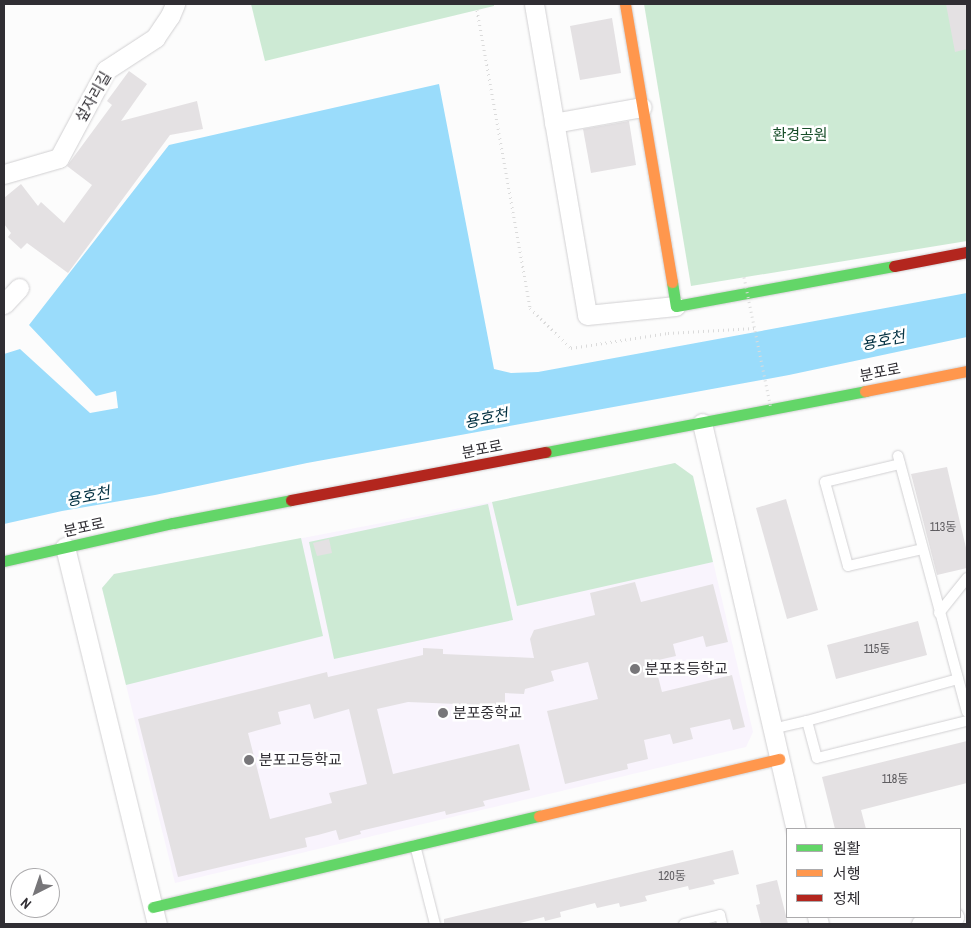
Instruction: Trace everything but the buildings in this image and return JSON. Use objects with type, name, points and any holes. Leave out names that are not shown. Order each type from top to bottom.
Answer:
[{"type":"street","name":"섶자리길","points":[[4,174],[59,158],[106,70],[155,38],[170,16],[174,4]]},
{"type":"street","points":[[534,4],[586,315],[676,306],[967,252]]},
{"type":"street","points":[[625,4],[676,306]]},
{"type":"street","points":[[554,123],[642,107]]},
{"type":"street","points":[[4,304],[19,288]]},
{"type":"street","name":"분포로","points":[[4,561],[173,523],[967,371]]},
{"type":"street","points":[[702,423],[796,828]]},
{"type":"street","points":[[65,547],[155,916],[415,845],[779,759]]},
{"type":"street","points":[[921,924],[949,918]]},
{"type":"lane","points":[[922,550],[848,566],[825,482],[899,460],[967,712]]},
{"type":"lane","points":[[939,613],[967,578]]},
{"type":"lane","points":[[772,729],[958,679]]},
{"type":"lane","points":[[807,721],[816,758],[967,721]]},
{"type":"lane","points":[[415,845],[434,924]]},
{"type":"lane","points":[[684,924],[720,915],[722,924]]},
{"type":"path","points":[[744,277],[771,409]]},
{"type":"shaded area","points":[[675,463],[693,476],[753,732],[746,747],[175,883],[102,588],[114,574],[492,502]]},
{"type":"green space","points":[[251,4],[494,4],[494,6],[265,61]]},
{"type":"green space","name":"환경공원","points":[[644,4],[967,4],[967,241],[691,286]]},
{"type":"green space","points":[[675,463],[693,476],[713,562],[517,606],[492,502]]},
{"type":"green space","points":[[488,504],[513,620],[334,659],[309,542]]},
{"type":"green space","points":[[301,538],[323,636],[126,685],[102,588],[114,574]]},
{"type":"water","name":"용호천","points":[[439,84],[494,369],[511,373],[538,372],[967,293],[967,337],[789,375],[307,463],[4,524],[4,354],[20,349],[90,413],[118,408],[116,391],[96,396],[29,325],[169,145]]},
{"type":"traffic: fast","points":[[672,282],[676,306],[894,266]]},
{"type":"traffic: fast","points":[[546,452],[865,391]]},
{"type":"traffic: fast","points":[[4,561],[173,523],[291,500]]},
{"type":"traffic: fast","points":[[153,907],[539,816]]},
{"type":"traffic: slow","points":[[625,4],[672,282]]},
{"type":"traffic: slow","points":[[865,391],[967,371]]},
{"type":"traffic: slow","points":[[539,816],[779,759]]},
{"type":"traffic: jam","points":[[894,266],[967,252]]},
{"type":"traffic: jam","points":[[291,500],[546,452]]},
{"type":"place","name":"분포초등학교","points":[[635,669]]},
{"type":"place","name":"분포중학교","points":[[443,713]]},
{"type":"place","name":"분포고등학교","points":[[249,760]]}]
